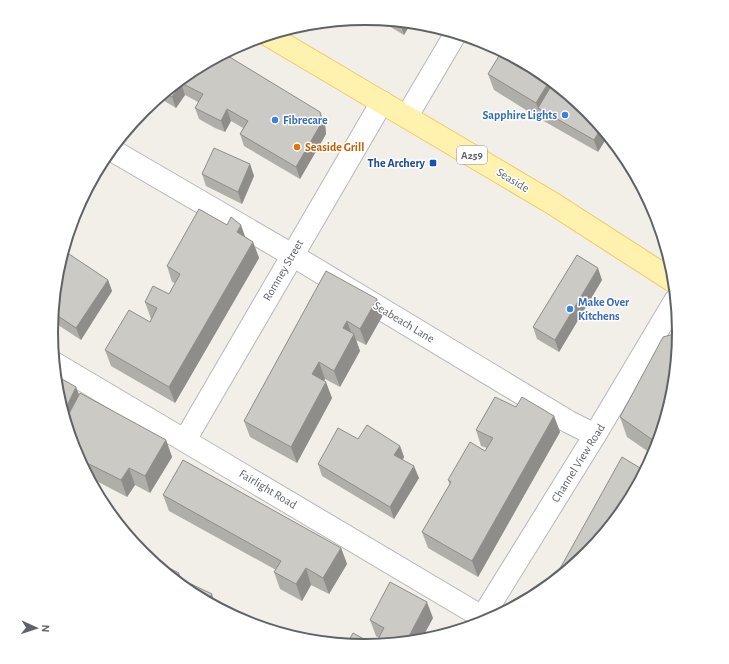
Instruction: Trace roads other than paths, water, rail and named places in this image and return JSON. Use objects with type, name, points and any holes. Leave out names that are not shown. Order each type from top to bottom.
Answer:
[{"type":"main road","name":"Seaside","points":[[274,38],[552,203],[667,276]]},
{"type":"street","points":[[407,116],[453,38]]},
{"type":"street","name":"Romney Street","points":[[185,440],[382,102]]},
{"type":"street","name":"Seabeach Lane","points":[[116,152],[292,255],[569,422],[595,435]]},
{"type":"street","name":"Channel View Road","points":[[484,615],[595,435],[671,308]]},
{"type":"street","name":"Fairlight Road","points":[[59,366],[185,440],[476,618]]},
{"type":"place","name":"Sapphire Lights","points":[[565,115]]},
{"type":"place","name":"Fibrecare","points":[[275,120]]},
{"type":"place","name":"Seaside Grill","points":[[297,147]]},
{"type":"place","name":"The Archery","points":[[433,163]]},
{"type":"place","name":"Make Over Kitchens","points":[[570,309]]}]
